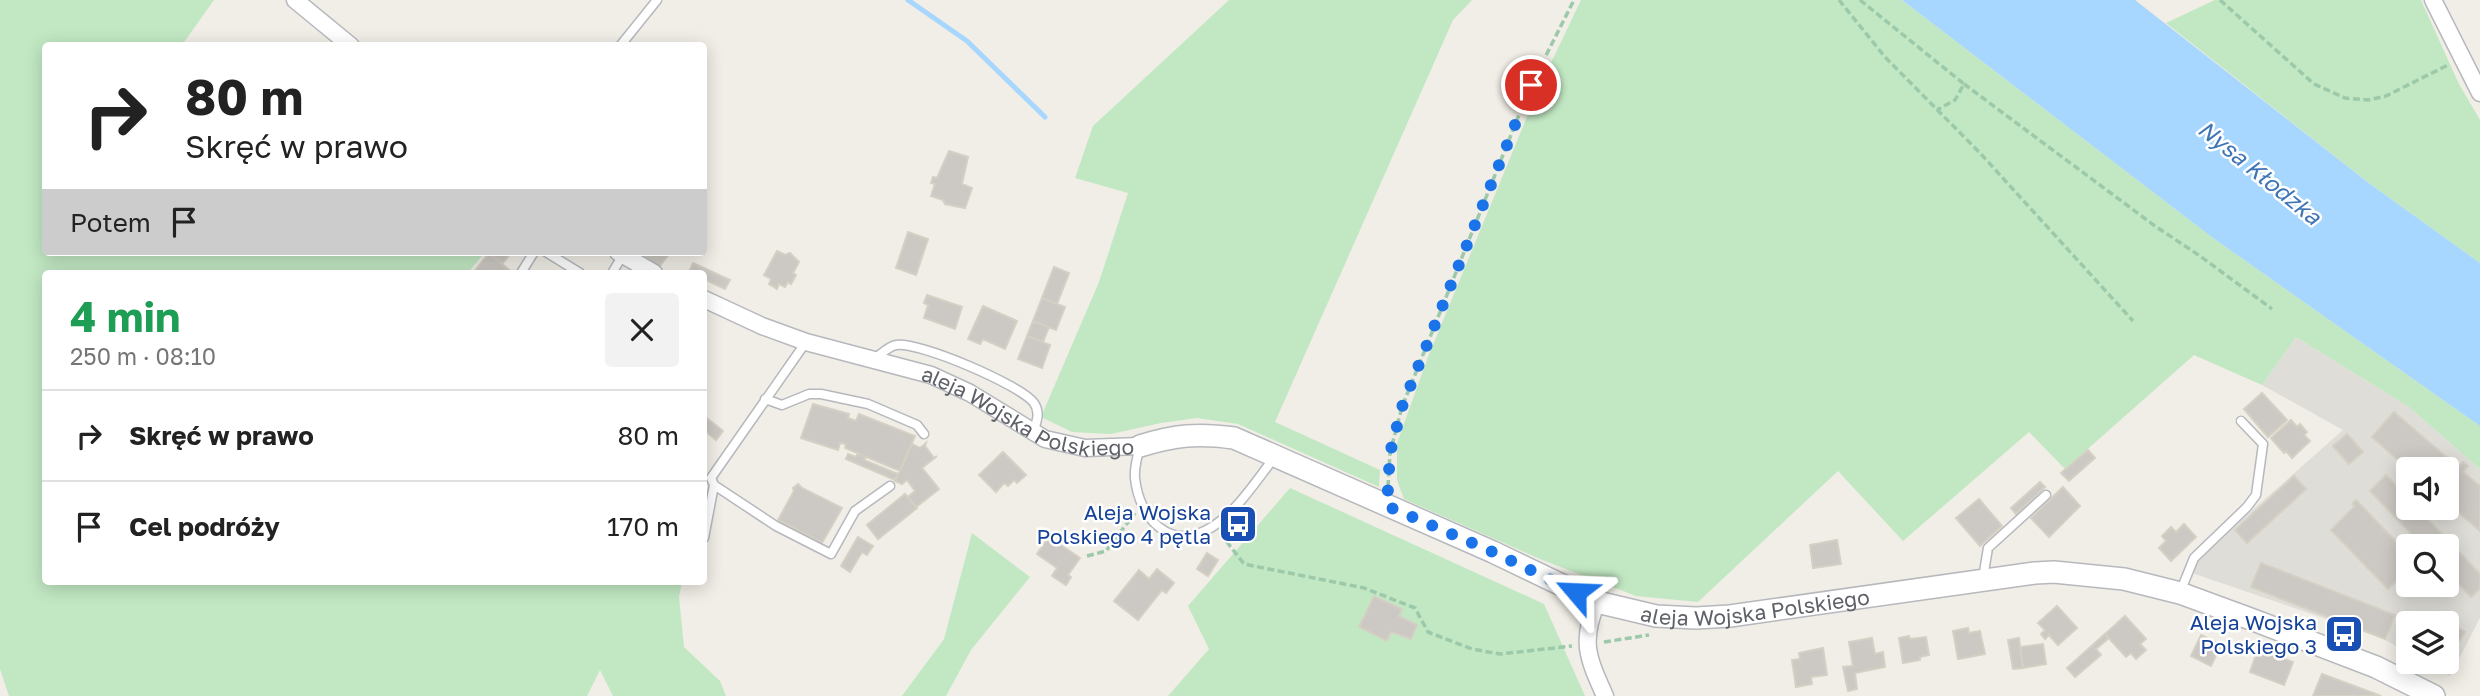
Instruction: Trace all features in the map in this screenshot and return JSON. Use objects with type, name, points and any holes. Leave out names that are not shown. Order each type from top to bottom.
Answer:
[{"type":"street","points":[[2433,0],[2480,93]]},
{"type":"street","points":[[297,1],[346,42]]},
{"type":"street","points":[[624,256],[649,270]]},
{"type":"street","name":"aleja Wojska Polskiego","points":[[707,300],[762,326],[806,342],[931,375],[951,383],[993,405],[1033,433],[1056,443],[1086,448],[1140,446],[1190,434],[1234,438],[1493,552],[1597,603],[1656,616],[1696,618],[1768,612],[2054,572],[2124,579],[2180,593],[2376,667],[2434,696]]},
{"type":"street","points":[[1597,603],[1589,622],[1587,645],[1605,696]]},
{"type":"lane","points":[[623,42],[657,0]]},
{"type":"lane","points":[[552,256],[575,270]]},
{"type":"lane","points":[[806,342],[711,478],[714,485],[776,526],[831,554],[855,512],[890,486]]},
{"type":"lane","points":[[872,360],[895,345],[910,345],[986,373],[1023,393],[1034,404],[1038,416],[1033,433]]},
{"type":"lane","points":[[765,399],[782,405],[809,394],[821,394],[869,404],[917,425],[924,434]]},
{"type":"lane","points":[[2180,593],[2194,558],[2256,495],[2263,444],[2241,421]]},
{"type":"lane","points":[[1140,446],[1134,475],[1141,506],[1150,521],[1161,530],[1173,534],[1203,532],[1214,526],[1276,456]]},
{"type":"lane","points":[[707,522],[714,485]]},
{"type":"lane","points":[[1982,580],[1988,548],[2046,495]]},
{"type":"path","points":[[1387,506],[1390,453],[1402,407],[1531,85],[1574,0]]},
{"type":"path","points":[[1839,0],[1885,57],[1980,153],[2133,321]]},
{"type":"path","points":[[1860,0],[1964,83],[2155,226],[2272,309]]},
{"type":"path","points":[[2220,0],[2314,84],[2345,98],[2368,100],[2386,96],[2463,59]]},
{"type":"path","points":[[1937,110],[1955,100],[1964,83]]},
{"type":"path","points":[[1087,556],[1106,551],[1132,515]]},
{"type":"path","points":[[1214,526],[1244,564],[1364,588],[1415,608],[1429,632],[1472,649],[1500,654],[1651,635]]},
{"type":"shaded area","points":[[2296,337],[2409,407],[2480,469],[2480,618],[2459,659],[2459,611],[2396,611],[2396,646],[2382,638],[2189,572],[2203,554],[2343,430],[2262,385]]},
{"type":"green space","points":[[0,0],[214,0],[184,42],[42,42],[42,256],[482,256],[470,270],[42,270],[42,585],[681,585],[679,597],[684,647],[720,681],[726,696],[613,696],[600,670],[587,696],[9,696],[0,669]]},
{"type":"green space","points":[[1229,0],[1472,0],[1453,20],[1275,422],[1380,470],[1379,487],[1238,424],[1197,418],[1111,434],[1072,432],[1041,417],[1099,282],[1128,193],[1075,178],[1093,126]]},
{"type":"green space","points":[[1581,0],[1902,0],[2213,238],[2480,426],[2480,469],[2409,407],[2296,337],[2262,385],[2194,355],[2065,469],[2029,432],[1903,541],[1838,471],[1698,602],[1636,596],[1540,559],[1404,499],[1397,480],[1397,443],[1428,357],[1538,90]]},
{"type":"green space","points":[[2215,0],[2421,0],[2459,84],[2480,120],[2480,263],[2370,184],[2166,23]]},
{"type":"green space","points":[[1290,488],[1544,604],[1585,696],[1168,696],[1209,649],[1188,606]]},
{"type":"green space","points":[[972,533],[1030,577],[971,650],[946,696],[902,696],[944,639]]},
{"type":"water","name":"Nysa Kłodzka","points":[[1902,0],[2135,0],[2370,184],[2480,263],[2480,426],[2213,238]]},
{"type":"building","points":[[949,151],[968,157],[962,184],[972,188],[965,208],[945,204],[943,200],[931,196],[935,184],[931,183],[933,177],[937,178]]},
{"type":"building","points":[[908,232],[928,239],[916,275],[896,268]]},
{"type":"building","points":[[777,251],[785,255],[790,253],[799,262],[791,284],[788,282],[785,287],[779,284],[777,289],[769,284],[771,279],[764,275]]},
{"type":"building","points":[[487,256],[493,256],[509,270],[475,270]]},
{"type":"building","points":[[493,256],[509,256],[502,264]]},
{"type":"building","points":[[644,256],[668,256],[658,268]]},
{"type":"building","points":[[693,263],[730,280],[725,289],[707,280],[707,270],[690,270]]},
{"type":"building","points":[[1054,267],[1069,273],[1057,304],[1042,298]]},
{"type":"building","points":[[927,295],[962,307],[955,329],[924,318],[928,305],[924,303]]},
{"type":"building","points":[[1042,298],[1065,307],[1056,330],[1033,321]]},
{"type":"building","points":[[983,306],[1017,321],[1005,349],[983,339],[980,344],[968,339]]},
{"type":"building","points":[[1033,321],[1049,327],[1043,342],[1027,336]]},
{"type":"building","points":[[1027,336],[1050,345],[1042,368],[1018,359]]},
{"type":"building","points":[[2262,393],[2287,420],[2268,437],[2244,409]]},
{"type":"building","points":[[813,404],[849,414],[848,418],[856,421],[859,414],[915,436],[900,471],[845,448],[846,444],[840,443],[838,450],[801,438]]},
{"type":"building","points":[[2394,412],[2446,457],[2396,458],[2372,437]]},
{"type":"building","points":[[707,418],[723,431],[716,440],[707,432]]},
{"type":"building","points":[[2291,420],[2297,427],[2300,424],[2307,432],[2304,435],[2310,441],[2292,458],[2271,438]]},
{"type":"building","points":[[2347,434],[2363,452],[2349,464],[2333,446]]},
{"type":"building","points":[[926,443],[925,446],[934,458],[937,456],[922,468],[939,489],[916,507],[908,497],[915,491],[907,480],[902,484],[895,481],[912,444],[920,448]]},
{"type":"building","points":[[2088,450],[2095,458],[2069,481],[2061,473]]},
{"type":"building","points":[[1003,452],[1026,475],[1017,483],[1014,480],[1008,486],[1004,483],[996,492],[979,475]]},
{"type":"building","points":[[858,453],[866,457],[864,460],[898,474],[895,480],[846,459],[848,454],[856,457]]},
{"type":"building","points":[[2463,462],[2468,466],[2463,472],[2480,486],[2480,531],[2459,513],[2459,466]]},
{"type":"building","points":[[2386,475],[2396,486],[2396,518],[2370,491]]},
{"type":"building","points":[[2294,476],[2306,489],[2247,543],[2235,530]]},
{"type":"building","points":[[2040,482],[2045,487],[2016,514],[2011,508]]},
{"type":"building","points":[[798,484],[842,508],[822,543],[778,520],[794,491],[793,488]]},
{"type":"building","points":[[2063,487],[2080,506],[2049,537],[2031,518]]},
{"type":"building","points":[[905,494],[917,508],[878,539],[867,525]]},
{"type":"building","points":[[1979,499],[2002,526],[1980,546],[1956,518]]},
{"type":"building","points":[[2356,500],[2396,542],[2396,581],[2388,589],[2331,530],[2355,506],[2352,504]]},
{"type":"building","points":[[2398,520],[2428,520],[2442,534],[2411,534]]},
{"type":"building","points":[[2184,524],[2196,537],[2171,561],[2159,548],[2166,541],[2162,536],[2171,527],[2176,532]]},
{"type":"building","points":[[858,537],[873,546],[867,555],[862,552],[850,572],[841,566]]},
{"type":"building","points":[[1049,537],[1080,558],[1068,575],[1071,577],[1066,585],[1052,576],[1057,568],[1037,554]]},
{"type":"building","points":[[1837,540],[1841,564],[1813,568],[1810,545]]},
{"type":"building","points":[[2459,552],[2480,574],[2480,589],[2471,597],[2459,585]]},
{"type":"building","points":[[1207,553],[1218,560],[1208,576],[1197,569]]},
{"type":"building","points":[[2261,563],[2395,615],[2385,639],[2251,587]]},
{"type":"building","points":[[1157,569],[1174,583],[1166,593],[1162,590],[1138,620],[1114,601],[1139,570],[1149,579]]},
{"type":"building","points":[[1374,596],[1402,609],[1399,616],[1417,625],[1411,639],[1391,632],[1387,641],[1359,627]]},
{"type":"building","points":[[2057,606],[2077,628],[2058,645],[2049,635],[2045,639],[2041,634],[2045,630],[2038,623]]},
{"type":"building","points":[[2125,616],[2146,639],[2140,644],[2146,650],[2136,659],[2131,653],[2126,657],[2105,634]]},
{"type":"building","points":[[1968,628],[1969,633],[1980,631],[1985,654],[1958,659],[1953,631]]},
{"type":"building","points":[[2459,628],[2465,632],[2459,641]]},
{"type":"building","points":[[2105,634],[2109,638],[2096,649],[2101,655],[2075,677],[2067,668]]},
{"type":"building","points":[[2201,635],[2221,645],[2211,666],[2191,656]]},
{"type":"building","points":[[1909,636],[1910,639],[1926,637],[1929,655],[1920,657],[1920,660],[1903,663],[1899,638]]},
{"type":"building","points":[[1872,638],[1875,654],[1883,652],[1885,667],[1855,673],[1857,689],[1848,691],[1843,667],[1853,666],[1849,642]]},
{"type":"building","points":[[2019,638],[2023,668],[2013,669],[2008,640]]},
{"type":"building","points":[[2043,644],[2046,664],[2023,668],[2020,647]]},
{"type":"building","points":[[1823,648],[1827,675],[1811,677],[1812,684],[1796,687],[1792,660],[1800,659],[1799,653]]},
{"type":"building","points":[[2258,649],[2293,662],[2284,685],[2250,672]]},
{"type":"building","points":[[2322,674],[2381,696],[2313,696]]},
{"type":"waterway","points":[[908,0],[967,41],[1045,117]]},
{"type":"place","name":"Aleja Wojska Polskiego 4 pętla","points":[[1238,524]]},
{"type":"place","name":"Aleja Wojska Polskiego 3","points":[[2344,634]]},
{"type":"route","points":[[1531,85],[1402,407],[1390,453],[1387,506],[1576,592]]}]
